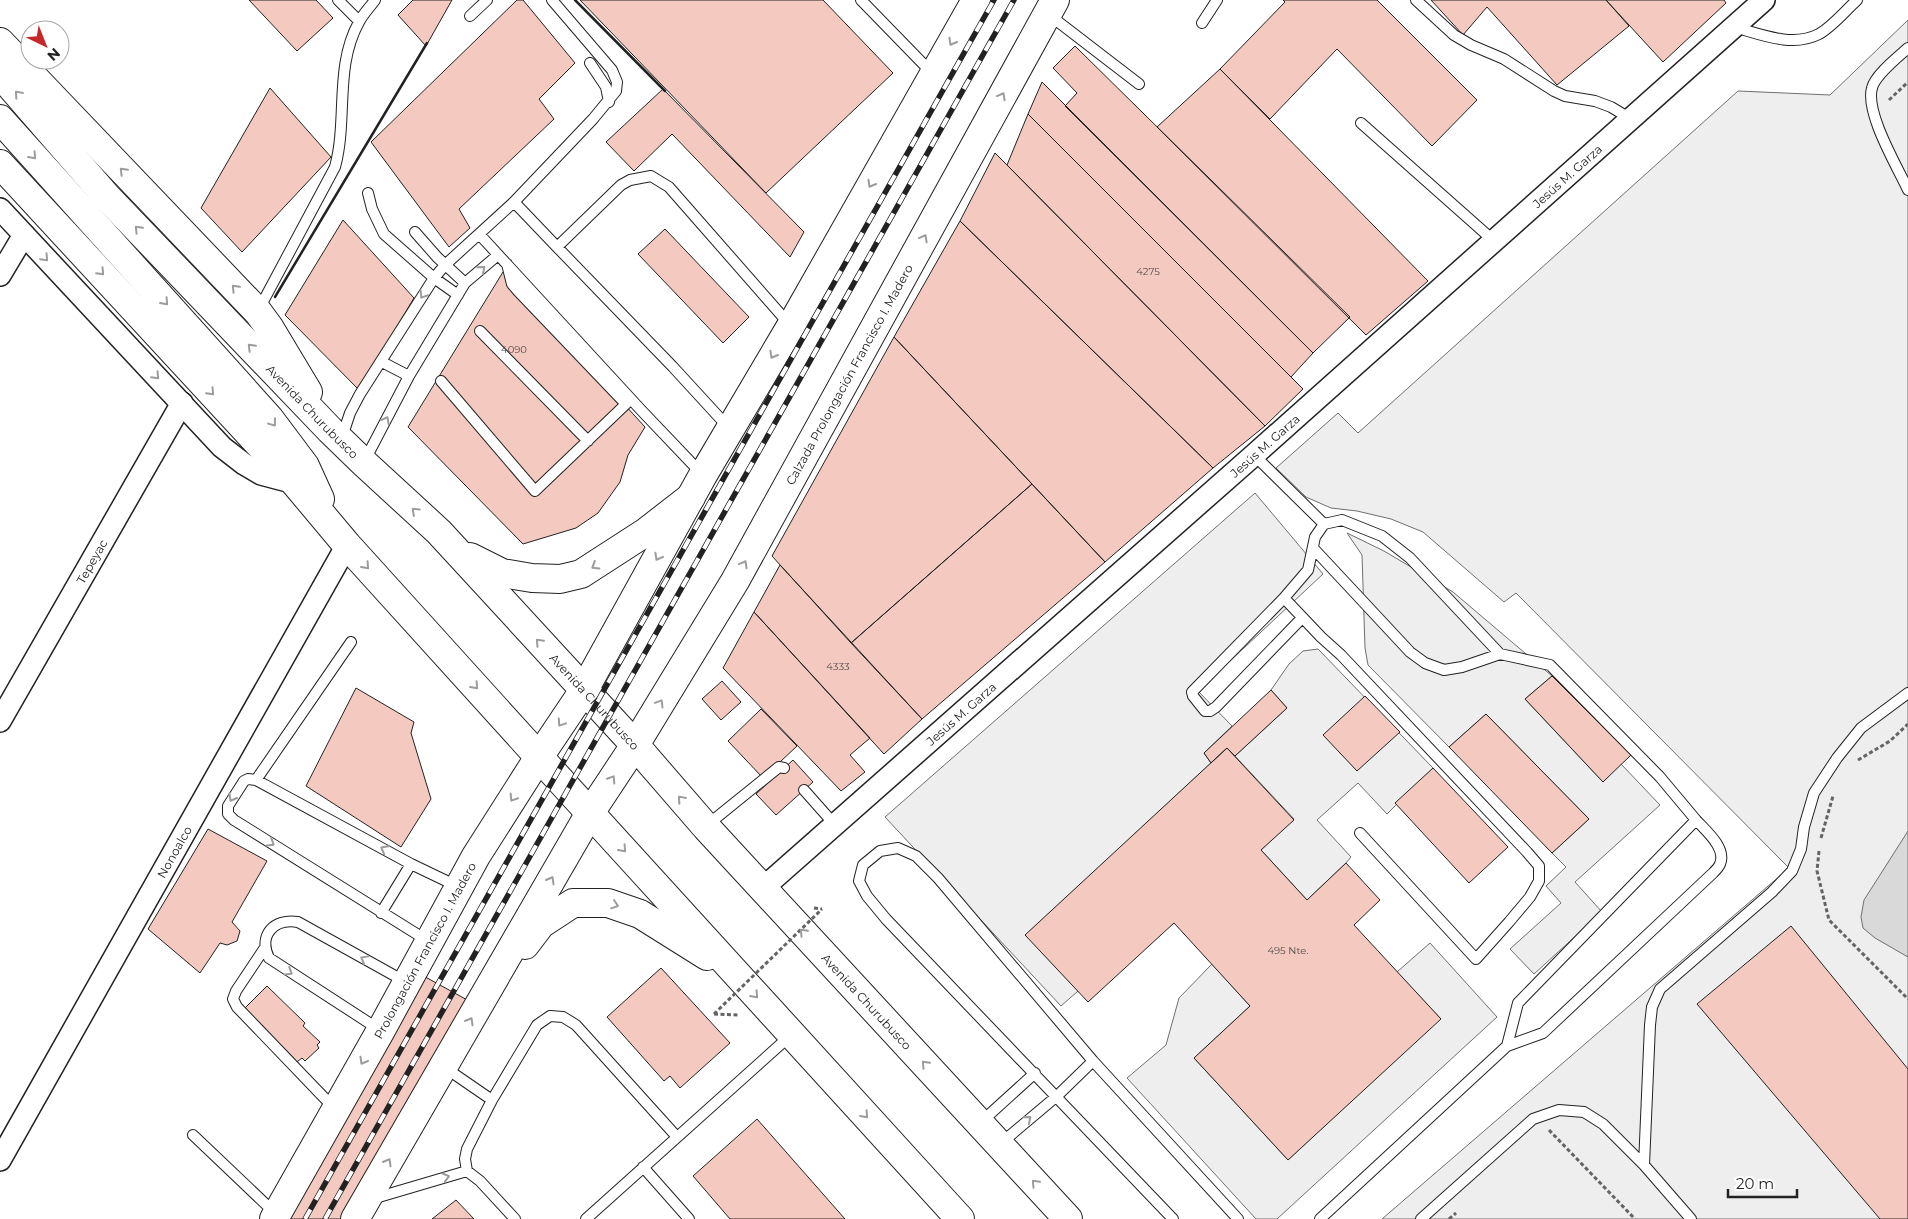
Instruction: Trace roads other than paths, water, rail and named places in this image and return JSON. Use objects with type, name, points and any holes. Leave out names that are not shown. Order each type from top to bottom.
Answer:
[{"type":"main road","points":[[584,690],[697,486],[976,0]]},
{"type":"main road","name":"Calzada Prolongación Francisco I. Madero","points":[[635,745],[735,581],[1051,7]]},
{"type":"main road","points":[[0,42],[258,312],[285,352],[335,435]]},
{"type":"main road","name":"Avenida Churubusco","points":[[0,74],[107,197],[335,435],[439,532],[635,745],[706,826],[1068,1219]]},
{"type":"main road","points":[[0,119],[269,418],[305,466],[318,491],[328,522]]},
{"type":"main road","points":[[0,164],[295,483],[538,757],[960,1219]]},
{"type":"main road","points":[[439,532],[474,560],[502,573],[532,578],[560,579],[581,574],[646,532],[697,486]]},
{"type":"main road","name":"Prolongación Francisco I. Madero","points":[[275,1217],[381,1030],[476,856],[538,757],[584,690]]},
{"type":"main road","points":[[360,1210],[590,813],[635,745]]},
{"type":"main road","points":[[485,994],[541,924],[573,903],[608,903],[640,914],[736,974]]},
{"type":"street","name":"Jesús M. Garza","points":[[763,888],[1254,455],[1764,0]]},
{"type":"street","points":[[0,209],[222,447],[261,474],[295,483]]},
{"type":"street","points":[[0,275],[24,236]]},
{"type":"street","name":"Tepeyac","points":[[0,721],[182,403]]},
{"type":"street","name":"Nonoalco","points":[[0,1160],[348,545]]},
{"type":"lane","points":[[338,0],[359,21]]},
{"type":"lane","points":[[258,312],[335,167],[341,136],[345,61],[359,21],[375,0]]},
{"type":"lane","points":[[470,16],[487,0]]},
{"type":"lane","points":[[335,435],[434,278],[445,265],[514,202],[608,102],[616,91],[617,82],[612,70],[552,0]]},
{"type":"lane","points":[[861,0],[933,75]]},
{"type":"lane","points":[[1202,23],[1217,0]]},
{"type":"lane","points":[[1416,0],[1454,35],[1471,46],[1504,59],[1554,91],[1565,96],[1596,101],[1611,107],[1631,119]]},
{"type":"lane","points":[[1734,26],[1776,39],[1802,39],[1818,34],[1832,24],[1857,0]]},
{"type":"lane","points":[[1051,7],[1139,84]]},
{"type":"lane","points":[[1908,48],[1881,73],[1872,87],[1872,106],[1878,127],[1908,190]]},
{"type":"lane","points":[[590,64],[606,88],[608,102]]},
{"type":"lane","points":[[1361,123],[1494,241]]},
{"type":"lane","points":[[557,247],[621,185],[630,180],[651,176],[670,187],[790,326]]},
{"type":"lane","points":[[368,193],[372,208],[384,234],[434,278],[458,295]]},
{"type":"lane","points":[[514,202],[730,429]]},
{"type":"lane","points":[[415,232],[465,284]]},
{"type":"lane","points":[[479,234],[641,410],[697,486]]},
{"type":"lane","points":[[364,463],[409,376],[465,284],[498,255]]},
{"type":"lane","points":[[441,381],[536,491],[626,404],[512,284],[507,264]]},
{"type":"lane","points":[[480,331],[588,441]]},
{"type":"lane","points":[[382,362],[409,376]]},
{"type":"lane","points":[[1254,455],[1324,524]]},
{"type":"lane","points":[[1302,618],[1216,707],[1210,711],[1205,711],[1192,692],[1284,598],[1308,570],[1314,549],[1315,537],[1324,524],[1342,520],[1382,536],[1410,558],[1500,654]]},
{"type":"lane","points":[[1314,549],[1410,652],[1425,663],[1444,670],[1462,667],[1500,654],[1550,665],[1660,777],[1718,845],[1722,855],[1720,864],[1713,874],[1544,1033],[1507,1046],[1320,1219]]},
{"type":"lane","points":[[1284,598],[1341,655],[1527,852],[1539,866],[1539,881],[1530,897],[1476,959],[1360,833]]},
{"type":"lane","points":[[256,780],[351,642]]},
{"type":"lane","points":[[1644,1166],[1650,1025],[1652,1007],[1660,989],[1772,892],[1792,871],[1801,849],[1804,827],[1814,793],[1837,758],[1861,728],[1908,693]]},
{"type":"lane","points":[[706,826],[780,767],[784,768]]},
{"type":"lane","points":[[429,942],[230,816],[227,810],[228,806],[240,784],[248,779],[256,780],[411,864],[459,887]]},
{"type":"lane","points":[[804,790],[835,825]]},
{"type":"lane","points":[[1507,1046],[1518,1003],[1696,820]]},
{"type":"lane","points":[[1174,1219],[886,919],[867,896],[859,881],[863,865],[880,850],[898,848],[916,856],[938,878],[1092,1062],[1238,1219]]},
{"type":"lane","points":[[381,913],[411,864]]},
{"type":"lane","points":[[381,1030],[269,958],[264,949],[264,942],[268,934],[278,923],[288,920],[298,922],[407,983]]},
{"type":"lane","points":[[264,949],[236,991],[233,999],[237,1007],[336,1110]]},
{"type":"lane","points":[[514,1219],[480,1181],[467,1171],[466,1149],[492,1100],[537,1025],[550,1016],[563,1017],[576,1025],[677,1137]]},
{"type":"lane","points":[[586,1219],[792,1035]]},
{"type":"lane","points":[[1000,1145],[1057,1096],[1092,1062]]},
{"type":"lane","points":[[443,1067],[492,1100]]},
{"type":"lane","points":[[980,1123],[1035,1073]]},
{"type":"lane","points":[[1421,1219],[1533,1119],[1559,1110],[1584,1112],[1603,1124],[1644,1166],[1691,1219]]},
{"type":"lane","points":[[193,1135],[275,1217]]},
{"type":"lane","points":[[643,1167],[689,1219]]},
{"type":"lane","points":[[360,1210],[467,1171]]},
{"type":"railway","points":[[305,1219],[994,0]]},
{"type":"railway","points":[[325,1219],[1014,0]]}]
